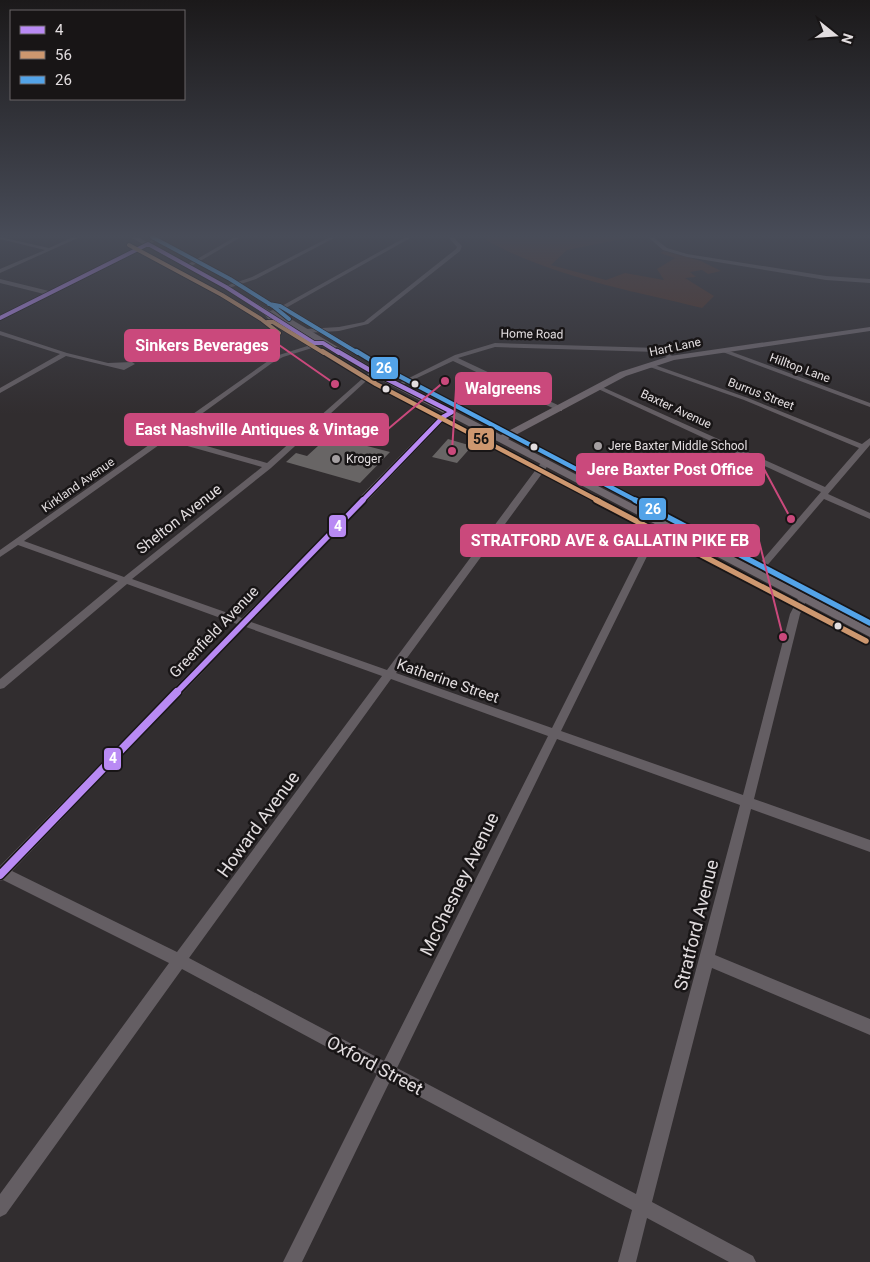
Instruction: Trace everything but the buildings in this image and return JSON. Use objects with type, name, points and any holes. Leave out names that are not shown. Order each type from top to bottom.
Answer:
[{"type":"main road","points":[[240,296],[297,334],[314,343],[323,343]]},
{"type":"main road","points":[[268,313],[276,314],[373,372],[870,633]]},
{"type":"main road","name":"Hart Lane","points":[[501,439],[623,374],[649,365],[673,358],[870,328]]},
{"type":"street","points":[[0,318],[42,296]]},
{"type":"street","points":[[268,313],[282,308],[304,296]]},
{"type":"street","points":[[306,331],[339,329],[366,323],[400,296]]},
{"type":"street","points":[[0,333],[65,354],[108,365]]},
{"type":"street","name":"Kirkland Avenue","points":[[0,554],[270,362],[281,356],[323,343]]},
{"type":"street","name":"Home Road","points":[[398,385],[486,346],[511,345],[658,350],[673,358]]},
{"type":"street","name":"Hilltop Lane","points":[[722,350],[870,405]]},
{"type":"street","points":[[0,391],[65,354]]},
{"type":"street","points":[[454,359],[559,409]]},
{"type":"street","name":"Burrus Street","points":[[649,365],[746,399],[864,447]]},
{"type":"street","name":"Shelton Avenue","points":[[0,685],[125,580],[268,466],[373,372]]},
{"type":"street","name":"Baxter Avenue","points":[[598,387],[870,516]]},
{"type":"street","name":"Greenfield Avenue","points":[[1,874],[443,417],[452,412]]},
{"type":"street","points":[[165,437],[268,466]]},
{"type":"street","points":[[756,572],[870,440]]},
{"type":"street","name":"Howard Avenue","points":[[0,1208],[546,462]]},
{"type":"street","name":"McChesney Avenue","points":[[292,1262],[653,535],[662,524]]},
{"type":"street","name":"Katherine Street","points":[[18,542],[389,676],[870,846]]},
{"type":"street","name":"Stratford Avenue","points":[[627,1262],[795,614],[803,598]]},
{"type":"street","name":"Oxford Street","points":[[1,874],[180,961],[746,1262]]},
{"type":"street","points":[[707,959],[870,1027]]},
{"type":"shaded area","points":[[652,296],[714,296],[702,308]]},
{"type":"transit line","name":"4","points":[[0,318],[44,296]]},
{"type":"transit line","name":"56","points":[[223,296],[261,319],[279,333]]},
{"type":"transit line","name":"4","points":[[240,296],[314,343],[323,343],[373,372],[452,412]]},
{"type":"transit line","name":"26","points":[[257,296],[289,319]]},
{"type":"transit line","name":"26","points":[[269,304],[280,306],[384,368],[870,623]]},
{"type":"transit line","name":"56","points":[[267,322],[273,322],[376,384],[866,641]]},
{"type":"transit line","name":"4","points":[[0,875],[443,417],[452,412]]},
{"type":"place","name":"East Nashville Antiques & Vintage","points":[[445,381]]},
{"type":"place","name":"Sinkers Beverages","points":[[335,384]]},
{"type":"place","name":"Jere Baxter Middle School","points":[[598,446]]},
{"type":"place","name":"Walgreens","points":[[452,451]]},
{"type":"place","name":"Kroger","points":[[336,459]]},
{"type":"place","name":"Jere Baxter Post Office","points":[[791,519]]},
{"type":"place","name":"STRATFORD AVE & GALLATIN PIKE EB","points":[[783,637]]}]
